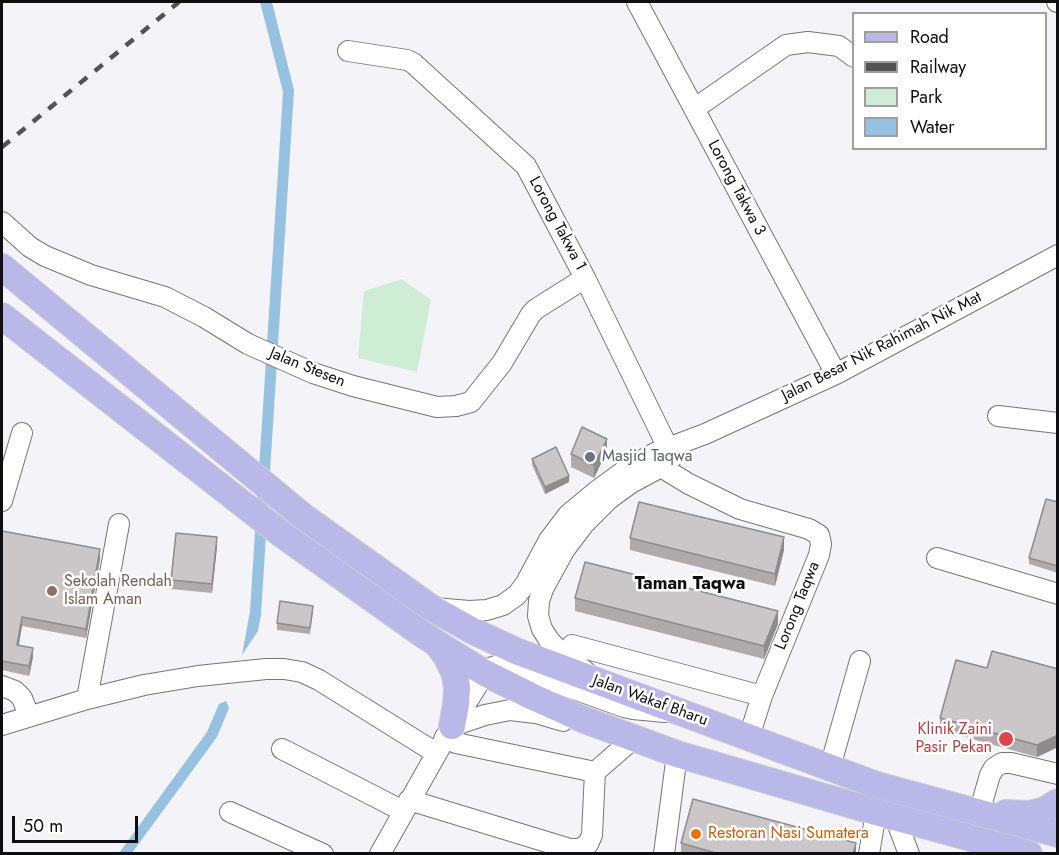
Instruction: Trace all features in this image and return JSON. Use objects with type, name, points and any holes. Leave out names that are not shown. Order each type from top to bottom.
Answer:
[{"type":"main road","name":"Jalan Wakaf Bharu","points":[[2,267],[304,518],[430,607],[473,631],[516,651],[600,683],[877,784],[1058,834]]},
{"type":"main road","points":[[2,316],[280,532],[436,643],[485,673],[533,697],[633,739],[677,754],[886,815],[989,848],[1029,854]]},
{"type":"main road","points":[[436,643],[454,672],[457,687],[456,704],[444,739]]},
{"type":"main road","points":[[979,813],[1029,814],[1045,810],[1058,802]]},
{"type":"street","name":"Lorong Takwa 3","points":[[637,2],[836,374]]},
{"type":"street","points":[[694,109],[786,45],[808,42],[839,46],[852,56]]},
{"type":"street","name":"Lorong Takwa 1","points":[[348,51],[414,63],[526,166],[585,278],[668,448]]},
{"type":"street","name":"Jalan Stesen","points":[[2,222],[30,247],[45,256],[107,281],[165,297],[262,351],[314,373],[353,386],[437,407],[471,402],[502,363],[528,318],[536,309],[585,278]]},
{"type":"street","name":"Jalan Besar Nik Rahimah Nik Mat","points":[[430,607],[469,611],[488,610],[503,605],[517,595],[526,583],[549,540],[568,515],[628,468],[657,452],[705,434],[836,374],[1058,255]]},
{"type":"street","points":[[998,416],[1058,423]]},
{"type":"street","points":[[2,501],[22,433]]},
{"type":"street","name":"Jalan Besar Nik Rahimah Nik Mat","points":[[600,683],[561,653],[542,629],[538,616],[543,589],[565,549],[584,524],[609,499],[661,467],[705,434]]},
{"type":"street","name":"Lorong Taqwa","points":[[661,467],[689,484],[740,509],[809,529],[819,535],[821,544],[819,555],[762,696],[749,737]]},
{"type":"street","points":[[87,699],[119,524]]},
{"type":"street","points":[[937,558],[1058,594]]},
{"type":"street","points":[[572,645],[762,696]]},
{"type":"street","points":[[830,767],[860,661]]},
{"type":"street","points":[[380,854],[444,739],[485,673],[496,666],[503,665],[633,710],[680,712]]},
{"type":"street","points":[[2,725],[87,699],[144,685],[188,677],[284,669],[302,672],[456,743],[595,772]]},
{"type":"street","points":[[2,686],[15,691],[22,698],[29,716]]},
{"type":"street","points":[[444,739],[485,715],[510,710],[536,713],[633,739]]},
{"type":"street","points":[[282,749],[406,806],[570,849],[580,849],[588,844],[592,835],[595,772],[633,739]]},
{"type":"street","points":[[664,854],[677,754]]},
{"type":"street","points":[[979,813],[990,775],[994,768],[1002,763],[1058,774]]},
{"type":"street","points":[[230,812],[323,854]]},
{"type":"street","points":[[869,854],[886,815]]},
{"type":"street","points":[[886,815],[909,854]]},
{"type":"green space","points":[[402,279],[431,300],[417,372],[358,358],[364,291]]},
{"type":"water","points":[[260,2],[272,2],[294,90],[261,615],[258,631],[242,655],[250,611],[283,92]]},
{"type":"water","points":[[226,701],[229,708],[217,737],[132,853],[119,853],[207,732],[219,704]]},
{"type":"building","points":[[582,427],[607,439],[594,465],[571,454]]},
{"type":"building","points":[[556,447],[569,476],[545,487],[532,459]]},
{"type":"building","points":[[1046,499],[1058,502],[1058,566],[1029,558]]},
{"type":"building","points":[[639,502],[784,537],[775,574],[630,538]]},
{"type":"building","name":"Sekolah Rendah Islam Aman","points":[[2,531],[100,549],[86,629],[22,617],[17,645],[33,648],[29,666],[2,661]]},
{"type":"building","points":[[176,533],[217,537],[212,584],[171,580]]},
{"type":"building","points":[[585,562],[778,611],[764,646],[575,598]]},
{"type":"building","points":[[280,601],[313,606],[310,628],[277,623]]},
{"type":"building","points":[[992,651],[1058,669],[1058,735],[1037,745],[940,718],[956,660],[987,668]]},
{"type":"building","points":[[693,799],[856,843],[853,854],[719,854],[681,843]]},
{"type":"railway","points":[[2,147],[179,2]]},
{"type":"place","name":"Masjid Taqwa","points":[[590,457]]},
{"type":"place","name":"Sekolah Rendah Islam Aman","points":[[52,591]]},
{"type":"place","name":"Klinik Zaini Pasir Pekan","points":[[1006,739]]},
{"type":"place","name":"Restoran Nasi Sumatera","points":[[696,834]]},
{"type":"district","name":"Taman Taqwa","points":[[690,585]]}]
